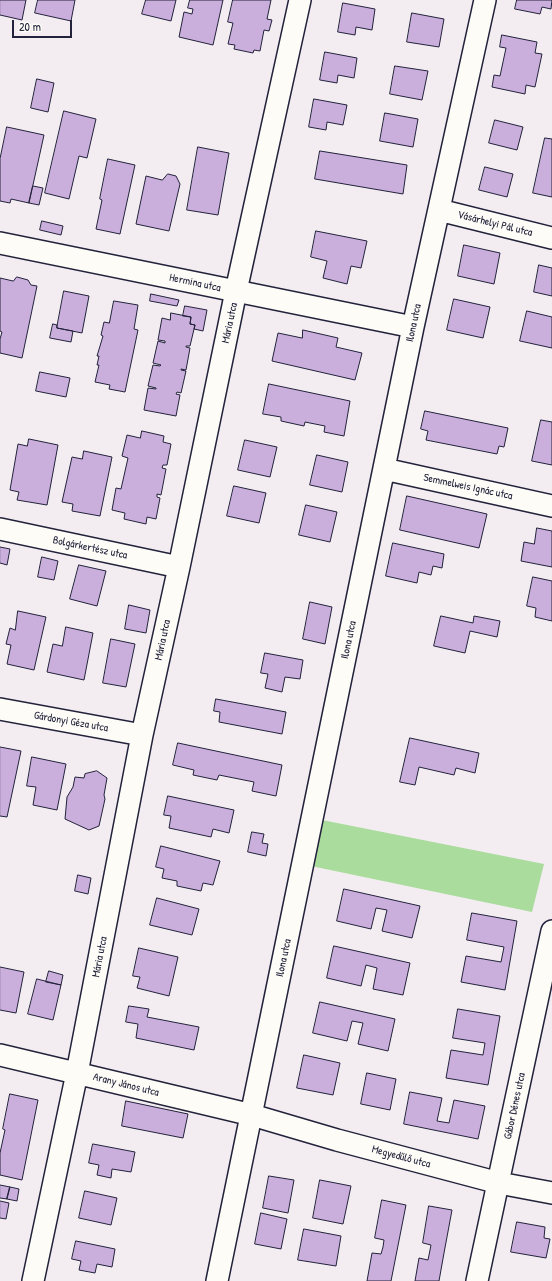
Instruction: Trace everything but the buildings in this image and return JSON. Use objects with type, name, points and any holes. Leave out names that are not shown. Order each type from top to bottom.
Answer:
[{"type":"street","name":"Mária utca","points":[[33,1281],[77,1073],[142,735],[179,567],[236,291],[300,0]]},
{"type":"street","name":"Ilona utca","points":[[217,1281],[413,327],[485,0]]},
{"type":"street","name":"Vásárhelyi Pál utca","points":[[439,210],[552,238]]},
{"type":"street","name":"Hermina utca","points":[[0,243],[413,327]]},
{"type":"street","name":"Semmelweis Ignác utca","points":[[384,469],[552,506]]},
{"type":"street","name":"Bolgárkertész utca","points":[[0,530],[179,567]]},
{"type":"street","name":"Gárdonyi Géza utca","points":[[0,709],[142,735]]},
{"type":"street","name":"Gábor Dénes utca","points":[[477,1281],[552,931]]},
{"type":"street","name":"Arany János utca","points":[[0,1055],[252,1115]]},
{"type":"street","name":"Megyedűlő utca","points":[[252,1115],[337,1140],[499,1182],[552,1193]]},
{"type":"green space","points":[[322,820],[544,864],[532,912],[311,866]]}]
